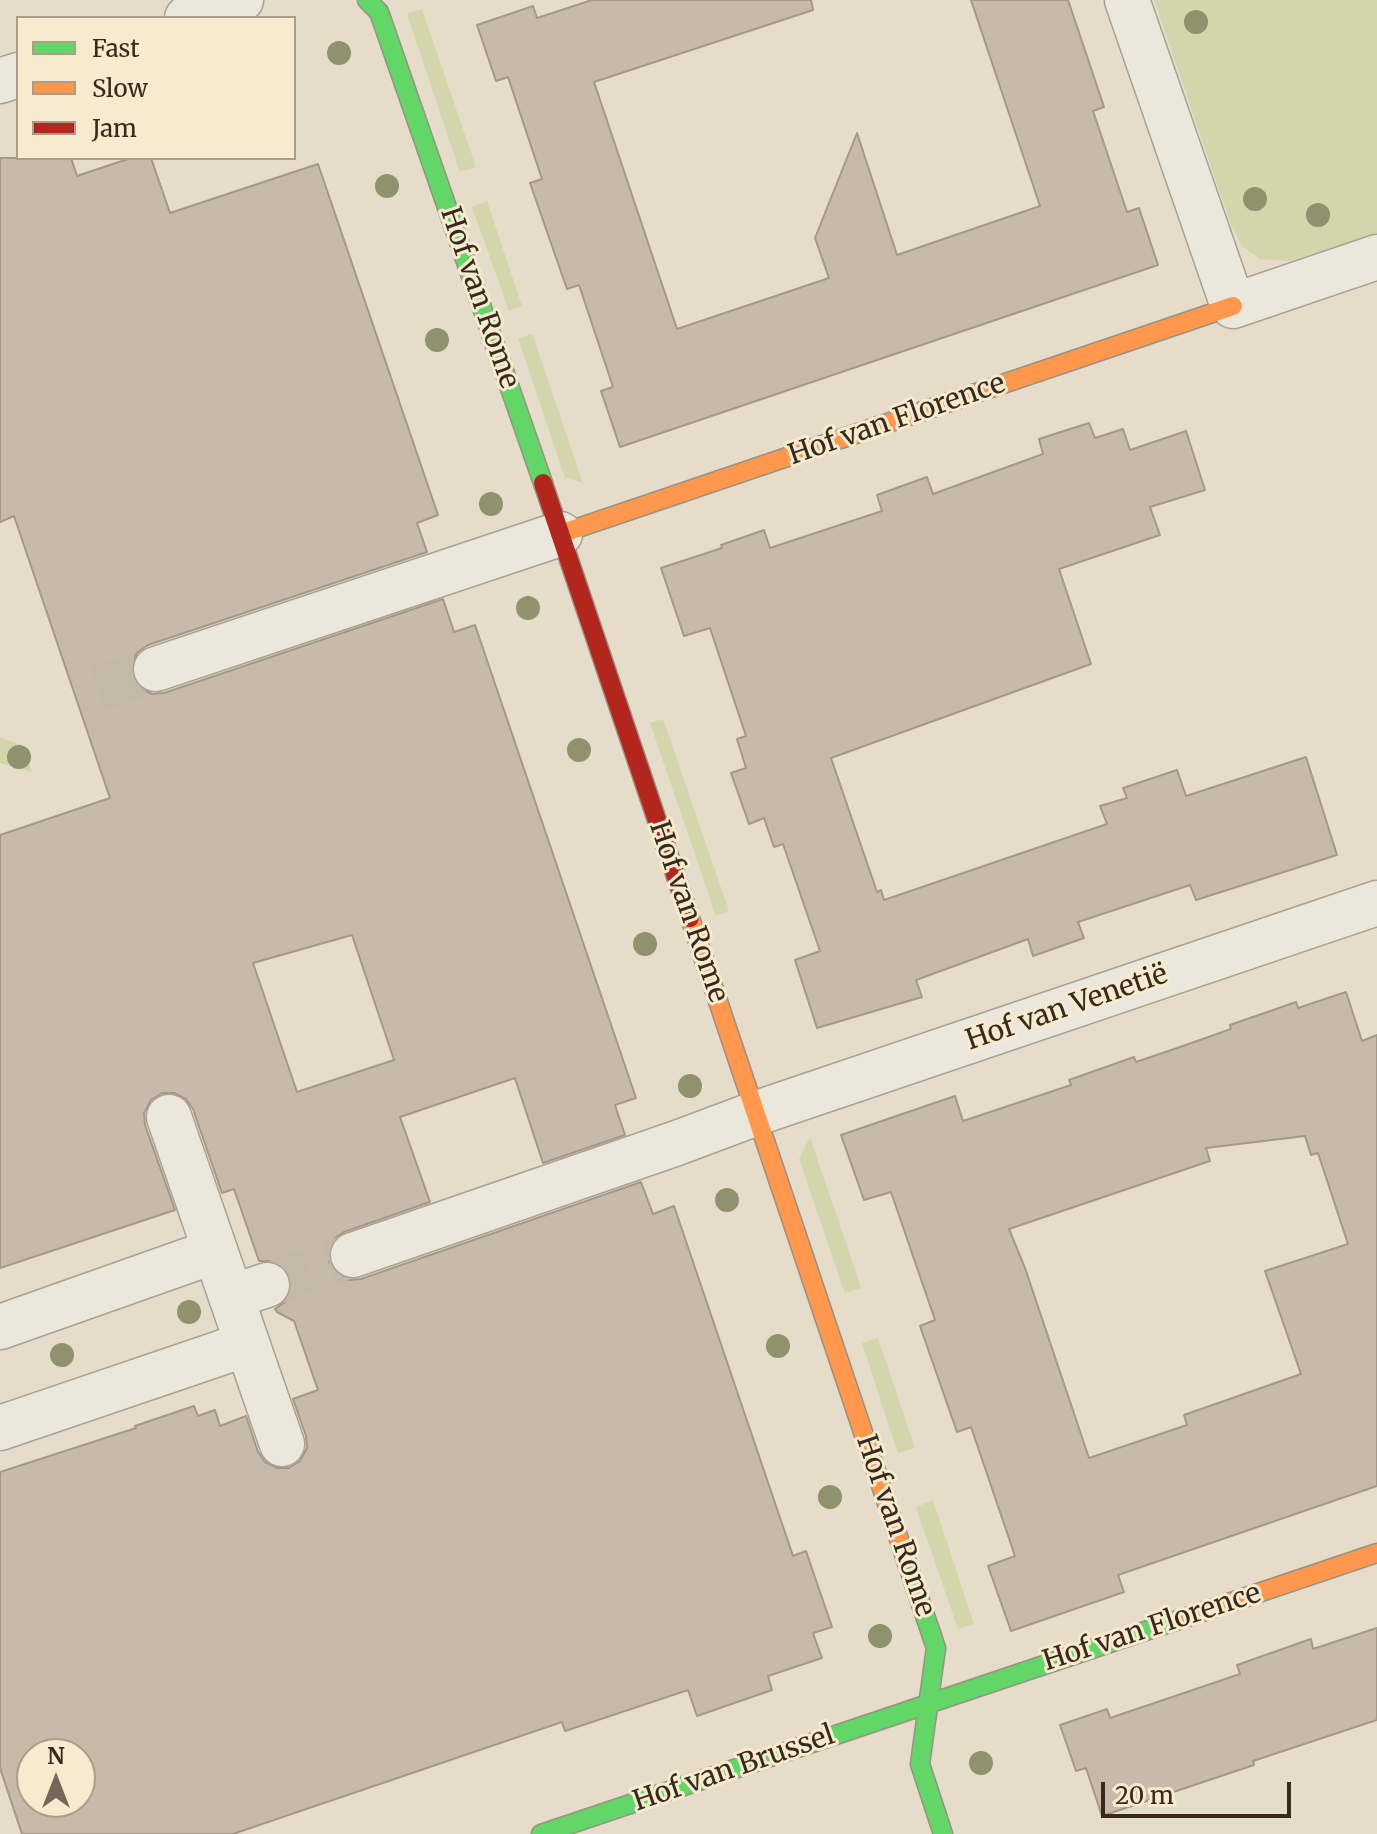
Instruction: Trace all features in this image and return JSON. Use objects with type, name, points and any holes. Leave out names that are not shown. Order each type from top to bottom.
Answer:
[{"type":"street","points":[[193,16],[241,0]]},
{"type":"street","name":"Hof van Rome","points":[[367,0],[379,12],[560,534],[936,1648],[920,1764],[943,1834]]},
{"type":"street","points":[[1127,0],[1233,306]]},
{"type":"street","name":"Hof van Florence","points":[[560,534],[1377,257]]},
{"type":"street","points":[[156,669],[560,534]]},
{"type":"street","name":"Hof van Venetië","points":[[353,1255],[757,1113],[1377,903]]},
{"type":"street","points":[[169,1117],[215,1251],[249,1291],[247,1344],[282,1444]]},
{"type":"street","points":[[0,1327],[215,1251]]},
{"type":"street","points":[[0,1428],[247,1344]]},
{"type":"street","name":"Hof van Florence","points":[[928,1704],[1377,1553]]},
{"type":"street","name":"Hof van Brussel","points":[[541,1834],[928,1704]]},
{"type":"green space","points":[[1154,0],[1377,0],[1377,233],[1290,261],[1260,259],[1242,246],[1231,225]]},
{"type":"green space","points":[[422,9],[476,167],[460,172],[407,14]]},
{"type":"green space","points":[[487,201],[522,306],[509,311],[472,207]]},
{"type":"green space","points":[[532,334],[583,483],[565,477],[518,338]]},
{"type":"green space","points":[[663,719],[729,911],[716,916],[650,723]]},
{"type":"green space","points":[[0,737],[23,746],[32,772],[0,763]]},
{"type":"green space","points":[[810,1137],[861,1288],[845,1293],[799,1159]]},
{"type":"green space","points":[[878,1338],[915,1448],[898,1453],[862,1343]]},
{"type":"green space","points":[[933,1500],[974,1624],[958,1629],[916,1507]]},
{"type":"building","points":[[592,0],[811,0],[813,10],[594,82],[677,329],[829,278],[815,238],[857,133],[897,255],[1040,206],[971,0],[1068,0],[1104,107],[1093,111],[1127,212],[1139,208],[1158,265],[620,447],[601,391],[613,387],[579,285],[567,289],[530,183],[542,179],[508,77],[496,81],[477,25],[533,6],[537,18]]},
{"type":"building","points":[[0,158],[72,160],[77,176],[125,160],[152,160],[170,213],[318,164],[438,515],[417,523],[427,552],[148,645],[137,653],[131,665],[132,676],[140,688],[152,694],[164,693],[443,599],[454,632],[475,625],[636,1098],[615,1105],[625,1135],[543,1163],[515,1078],[400,1117],[430,1202],[344,1232],[335,1238],[329,1250],[329,1262],[337,1274],[349,1280],[361,1279],[641,1182],[653,1214],[674,1206],[793,1556],[806,1551],[832,1627],[813,1633],[822,1658],[768,1676],[772,1690],[697,1716],[688,1690],[565,1731],[562,1722],[233,1834],[22,1834],[17,1818],[96,1818],[96,1738],[16,1738],[16,1816],[0,1768],[0,1472],[194,1406],[198,1416],[215,1410],[220,1426],[246,1416],[258,1452],[265,1462],[277,1468],[289,1468],[300,1461],[307,1448],[293,1399],[318,1390],[294,1321],[275,1309],[285,1302],[291,1291],[290,1276],[284,1267],[273,1261],[259,1261],[234,1189],[222,1193],[193,1109],[186,1099],[174,1093],[162,1093],[151,1100],[144,1113],[145,1125],[175,1210],[0,1268],[0,835],[110,798],[14,516],[0,522]],"holes":[[[352,935],[394,1060],[297,1092],[253,963]]]},
{"type":"building","points":[[1089,423],[1095,438],[1123,429],[1130,450],[1186,431],[1205,490],[1150,507],[1160,535],[1059,569],[1091,664],[831,758],[877,892],[881,890],[884,900],[1107,824],[1100,806],[1127,798],[1123,788],[1177,770],[1186,796],[1306,757],[1337,855],[1196,900],[1190,885],[1078,922],[1084,938],[1033,956],[1028,939],[916,980],[922,997],[817,1028],[795,960],[820,951],[783,844],[774,847],[764,818],[749,824],[731,773],[746,768],[737,739],[746,736],[710,628],[684,636],[661,568],[764,530],[770,548],[882,511],[877,495],[927,477],[933,494],[1043,454],[1039,439]]},
{"type":"building","points":[[1346,992],[1362,1041],[1377,1035],[1377,1486],[1118,1575],[1124,1592],[1011,1631],[988,1566],[1015,1556],[971,1427],[957,1432],[920,1326],[935,1320],[891,1192],[864,1200],[841,1135],[955,1096],[963,1121],[1071,1085],[1069,1080],[1134,1057],[1136,1062],[1231,1029],[1230,1025],[1296,1002],[1298,1008]],"holes":[[[1305,1136],[1311,1155],[1318,1153],[1348,1244],[1265,1271],[1301,1374],[1184,1415],[1187,1425],[1089,1458],[1009,1229],[1210,1161],[1206,1148]]]},
{"type":"building","points":[[1377,1628],[1377,1720],[1102,1816],[1086,1768],[1076,1771],[1060,1725],[1107,1709],[1110,1718],[1240,1674],[1237,1665],[1311,1639],[1313,1649]]},
{"type":"tunnel","points":[[98,689],[156,669]]},
{"type":"tunnel","points":[[267,1285],[353,1255]]},
{"type":"traffic: fast","points":[[367,0],[379,12],[543,483]]},
{"type":"traffic: fast","points":[[903,1551],[936,1648],[920,1764],[943,1834]]},
{"type":"traffic: fast","points":[[541,1834],[1178,1620]]},
{"type":"traffic: slow","points":[[560,534],[1233,306]]},
{"type":"traffic: slow","points":[[690,918],[903,1551]]},
{"type":"traffic: slow","points":[[1178,1620],[1377,1553]]},
{"type":"traffic: jam","points":[[543,483],[690,918]]}]
